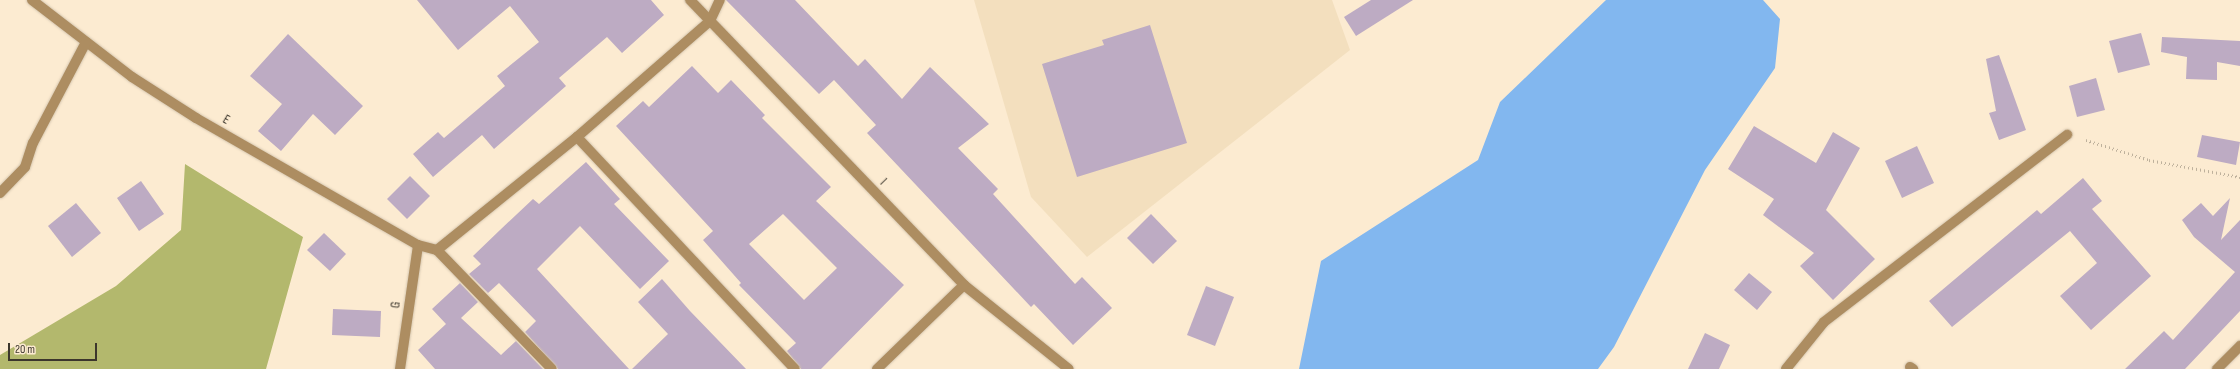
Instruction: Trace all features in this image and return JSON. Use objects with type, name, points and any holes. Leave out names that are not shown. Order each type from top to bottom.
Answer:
[{"type":"street","name":"E","points":[[32,0],[132,77],[196,118],[418,246],[437,250]]},
{"type":"street","name":"I","points":[[690,0],[964,285],[1069,369]]},
{"type":"street","points":[[552,369],[437,250],[577,137],[710,21],[720,0]]},
{"type":"street","points":[[0,193],[25,167],[33,143],[86,42]]},
{"type":"street","points":[[1786,369],[1824,322],[2067,135]]},
{"type":"street","points":[[577,137],[795,369]]},
{"type":"street","name":"G","points":[[400,369],[418,246]]},
{"type":"street","points":[[877,369],[964,285]]},
{"type":"street","points":[[2218,369],[2240,346]]},
{"type":"path","points":[[2067,135],[2149,160],[2240,177]]},
{"type":"shaded area","points":[[974,0],[1332,0],[1350,50],[1087,257],[1031,197]]},
{"type":"green space","points":[[185,164],[303,237],[266,369],[0,369],[0,355],[116,286],[181,230]]},
{"type":"water","points":[[1606,0],[1763,0],[1780,19],[1775,68],[1705,170],[1614,347],[1598,369],[1299,369],[1321,261],[1478,160],[1500,102]]},
{"type":"building","points":[[417,0],[651,0],[664,15],[622,53],[607,37],[559,78],[566,86],[494,149],[482,135],[433,177],[413,154],[438,132],[444,138],[505,86],[497,76],[539,42],[510,6],[458,50]]},
{"type":"building","points":[[726,0],[795,0],[858,66],[865,59],[902,99],[930,67],[989,124],[958,148],[998,189],[993,194],[1075,284],[1082,277],[1112,308],[1073,345],[1034,304],[1031,307],[867,133],[876,125],[834,80],[819,94]]},
{"type":"building","points":[[1371,0],[1413,0],[1356,36],[1344,17]]},
{"type":"building","points":[[1150,25],[1187,143],[1077,177],[1042,64],[1104,45],[1102,40]]},
{"type":"building","points":[[2141,33],[2150,65],[2118,73],[2109,41]]},
{"type":"building","points":[[288,34],[363,106],[335,135],[313,114],[281,151],[258,131],[282,104],[250,76]]},
{"type":"building","points":[[2162,37],[2240,41],[2240,66],[2217,62],[2217,80],[2186,79],[2187,57],[2161,52]]},
{"type":"building","points":[[1999,55],[2026,130],[1999,140],[1989,113],[1996,111],[1986,59]]},
{"type":"building","points":[[692,66],[718,93],[731,80],[765,115],[762,118],[831,187],[816,201],[904,285],[821,369],[801,369],[787,351],[796,343],[739,285],[741,283],[703,240],[713,231],[616,126],[643,101],[649,107]],"holes":[[[783,214],[837,268],[804,300],[749,244]]]},
{"type":"building","points":[[2096,78],[2105,110],[2077,117],[2069,86]]},
{"type":"building","points":[[1754,126],[1816,163],[1833,132],[1860,148],[1826,210],[1875,259],[1833,300],[1800,266],[1814,253],[1763,215],[1774,199],[1728,169]]},
{"type":"building","points":[[2202,135],[2240,142],[2236,165],[2197,157]]},
{"type":"building","points":[[1917,146],[1934,183],[1902,198],[1885,161]]},
{"type":"building","points":[[586,162],[620,199],[614,204],[669,261],[640,289],[580,226],[537,269],[629,369],[558,369],[525,332],[536,321],[499,283],[488,293],[469,274],[481,264],[473,256],[500,230],[533,199],[539,204]]},
{"type":"building","points":[[410,176],[430,196],[407,219],[387,199]]},
{"type":"building","points":[[2083,178],[2102,201],[2092,209],[2151,276],[2091,330],[2060,296],[2097,263],[2070,231],[1952,327],[1929,301],[2037,210],[2041,214]]},
{"type":"building","points":[[141,181],[164,214],[139,231],[117,198]]},
{"type":"building","points":[[2230,198],[2221,240],[2240,220],[2240,311],[2185,369],[2125,369],[2164,331],[2173,340],[2235,272],[2194,237],[2182,220],[2201,203],[2213,216]]},
{"type":"building","points":[[76,203],[101,233],[72,257],[48,226]]},
{"type":"building","points":[[1151,214],[1177,241],[1153,264],[1127,238]]},
{"type":"building","points":[[324,233],[346,254],[330,271],[307,250]]},
{"type":"building","points":[[1749,273],[1772,292],[1757,310],[1734,290]]},
{"type":"building","points":[[662,279],[690,311],[746,369],[632,369],[668,334],[638,302]]},
{"type":"building","points":[[460,283],[478,302],[461,318],[501,355],[516,341],[543,369],[435,369],[418,350],[446,324],[432,309]]},
{"type":"building","points":[[1206,286],[1234,297],[1215,346],[1187,335]]},
{"type":"building","points":[[333,309],[381,311],[380,337],[332,335]]},
{"type":"building","points":[[1705,333],[1730,345],[1719,369],[1688,369]]}]
